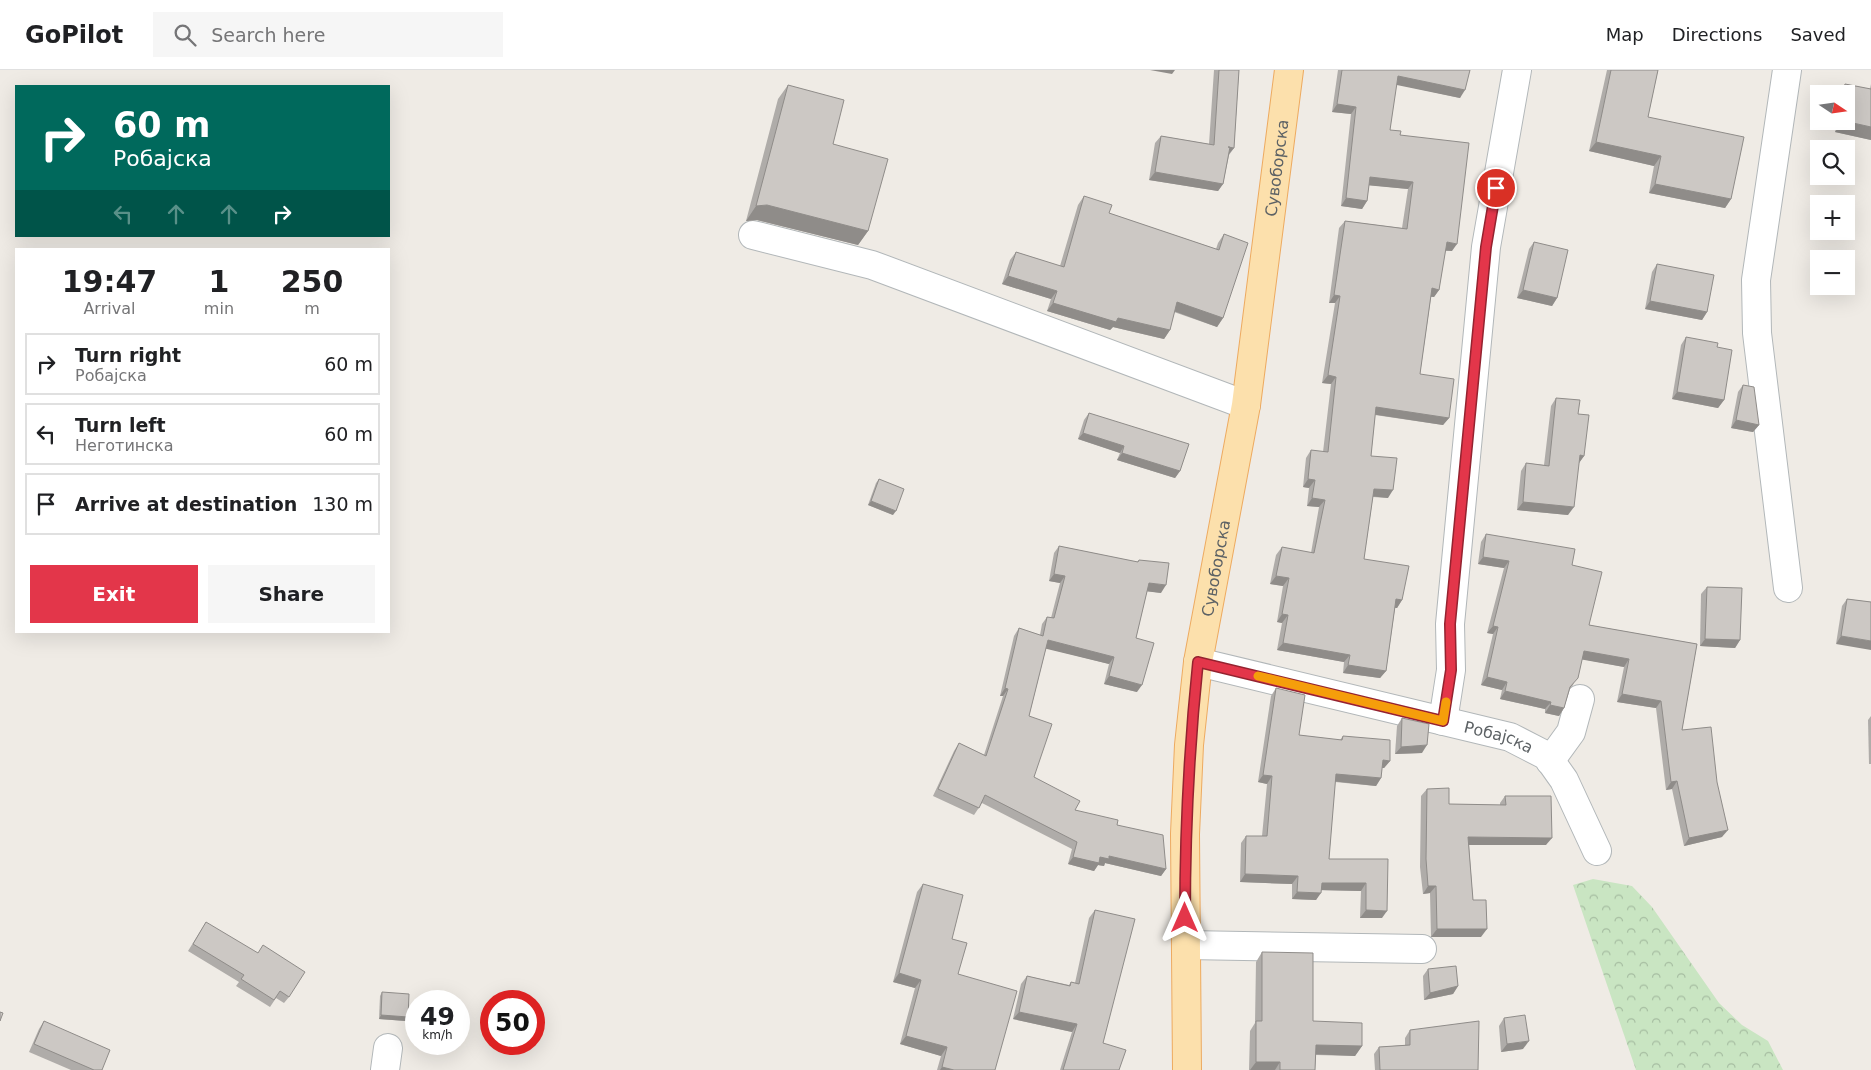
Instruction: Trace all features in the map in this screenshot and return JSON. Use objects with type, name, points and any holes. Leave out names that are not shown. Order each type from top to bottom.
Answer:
[{"type":"main road","name":"Сувоборска","points":[[1187,1070],[1185,834],[1189,745],[1198,662],[1246,405],[1289,70]]},
{"type":"street","points":[[1443,721],[1451,670],[1450,624],[1486,247],[1517,70]]},
{"type":"street","points":[[1787,70],[1756,280],[1757,332],[1788,588]]},
{"type":"street","points":[[753,235],[872,265],[1246,405]]},
{"type":"street","name":"Робајска","points":[[1198,662],[1510,737],[1547,756],[1564,780],[1597,851]]},
{"type":"street","points":[[1550,761],[1571,732],[1580,699]]},
{"type":"street","points":[[1187,945],[1422,949]]},
{"type":"green space","points":[[1593,879],[1632,886],[1652,907],[1719,1003],[1742,1025],[1768,1041],[1783,1070],[1636,1070],[1573,885]]},
{"type":"building","points":[[1219,70],[1239,70],[1234,148],[1230,147],[1223,184],[1155,172],[1161,136],[1214,145]]},
{"type":"building","points":[[1342,70],[1470,70],[1465,90],[1398,76],[1390,130],[1401,131],[1400,135],[1469,143],[1457,244],[1447,242],[1439,290],[1432,288],[1420,374],[1454,379],[1449,418],[1376,407],[1371,456],[1397,458],[1393,490],[1374,489],[1364,559],[1409,566],[1402,600],[1396,599],[1386,671],[1348,665],[1350,655],[1283,643],[1288,615],[1282,614],[1289,578],[1276,576],[1282,547],[1314,553],[1325,500],[1312,498],[1315,480],[1308,479],[1311,450],[1328,452],[1336,377],[1328,375],[1340,296],[1334,295],[1345,221],[1407,229],[1413,182],[1370,177],[1367,201],[1346,198],[1356,107],[1337,104]]},
{"type":"building","points":[[1611,70],[1658,70],[1648,117],[1744,137],[1731,199],[1655,184],[1661,156],[1596,142]]},
{"type":"building","points":[[788,85],[844,100],[833,144],[888,159],[868,231],[767,205],[756,206]]},
{"type":"building","points":[[1855,86],[1871,89],[1871,127],[1855,123]]},
{"type":"building","points":[[1084,196],[1112,205],[1109,213],[1219,250],[1224,234],[1248,243],[1223,318],[1177,302],[1170,330],[1118,318],[1116,322],[1053,303],[1057,291],[1008,276],[1016,252],[1064,267]]},
{"type":"building","points":[[1534,242],[1568,250],[1557,298],[1523,290]]},
{"type":"building","points":[[1657,264],[1714,275],[1707,312],[1650,301]]},
{"type":"building","points":[[1686,337],[1718,343],[1717,347],[1732,350],[1724,400],[1677,392]]},
{"type":"building","points":[[1743,385],[1754,387],[1759,425],[1736,420]]},
{"type":"building","points":[[1556,398],[1580,400],[1578,414],[1589,415],[1584,456],[1580,455],[1574,507],[1523,502],[1526,463],[1549,466]]},
{"type":"building","points":[[1089,413],[1189,444],[1180,471],[1122,453],[1124,446],[1083,433]]},
{"type":"building","points":[[879,479],[904,489],[896,511],[871,501]]},
{"type":"building","points":[[1486,534],[1575,549],[1572,565],[1602,572],[1589,625],[1697,644],[1682,730],[1711,727],[1717,782],[1728,830],[1689,838],[1677,781],[1671,782],[1661,701],[1622,694],[1629,659],[1584,651],[1578,678],[1570,687],[1564,708],[1550,705],[1551,702],[1505,691],[1507,682],[1487,677],[1498,627],[1493,626],[1509,561],[1483,557]]},
{"type":"building","points":[[1059,546],[1138,562],[1139,560],[1169,563],[1166,585],[1149,583],[1136,638],[1154,643],[1142,685],[1109,676],[1114,657],[1048,640],[1029,716],[1052,724],[1034,777],[1080,801],[1075,810],[1118,820],[1117,825],[1163,835],[1166,869],[1109,856],[1109,859],[1100,857],[1099,863],[1073,857],[1077,842],[985,795],[979,808],[938,789],[959,743],[986,756],[1008,689],[1005,688],[1019,628],[1043,636],[1047,617],[1054,618],[1065,576],[1054,574]]},
{"type":"building","points":[[1707,587],[1742,588],[1740,640],[1705,639]]},
{"type":"building","points":[[1847,599],[1871,602],[1871,641],[1841,636]]},
{"type":"building","points":[[1276,688],[1305,695],[1299,735],[1342,740],[1343,736],[1390,740],[1390,761],[1383,760],[1381,778],[1336,774],[1329,859],[1388,859],[1387,911],[1366,910],[1366,883],[1322,883],[1321,893],[1297,892],[1298,876],[1245,874],[1246,836],[1267,836],[1272,776],[1263,775]]},
{"type":"building","points":[[1402,718],[1429,724],[1427,745],[1401,747]]},
{"type":"building","points":[[1449,788],[1449,804],[1506,805],[1505,796],[1551,796],[1552,838],[1468,837],[1473,900],[1486,900],[1487,929],[1437,929],[1436,886],[1428,886],[1426,859],[1427,789]]},
{"type":"building","points":[[923,884],[963,895],[952,939],[967,943],[958,974],[1017,991],[995,1070],[954,1070],[942,1067],[947,1047],[906,1036],[921,980],[899,973]]},
{"type":"building","points":[[1095,910],[1135,919],[1103,1043],[1126,1050],[1119,1070],[1063,1070],[1077,1024],[1019,1012],[1027,976],[1070,986],[1071,982],[1079,984]]},
{"type":"building","points":[[206,922],[258,953],[263,945],[305,972],[289,997],[280,991],[274,1000],[241,979],[244,975],[193,944]]},
{"type":"building","points":[[1262,952],[1313,953],[1313,1021],[1362,1023],[1362,1046],[1316,1045],[1315,1070],[1280,1070],[1280,1062],[1256,1062],[1256,1021],[1262,1021]]},
{"type":"building","points":[[1456,966],[1458,986],[1430,993],[1428,969]]},
{"type":"building","points":[[382,992],[405,994],[405,1017],[381,1015]]},
{"type":"building","points":[[1525,1015],[1529,1041],[1507,1044],[1504,1018]]},
{"type":"building","points":[[44,1021],[110,1050],[102,1070],[94,1070],[34,1044]]},
{"type":"building","points":[[1479,1021],[1478,1070],[1380,1070],[1379,1047],[1410,1045],[1410,1030]]},
{"type":"slow traffic","points":[[1258,676],[1443,721],[1446,702]]},
{"type":"route","points":[[1185,918],[1185,834],[1189,745],[1198,662],[1443,721],[1451,670],[1450,624],[1486,247],[1496,188]]}]
